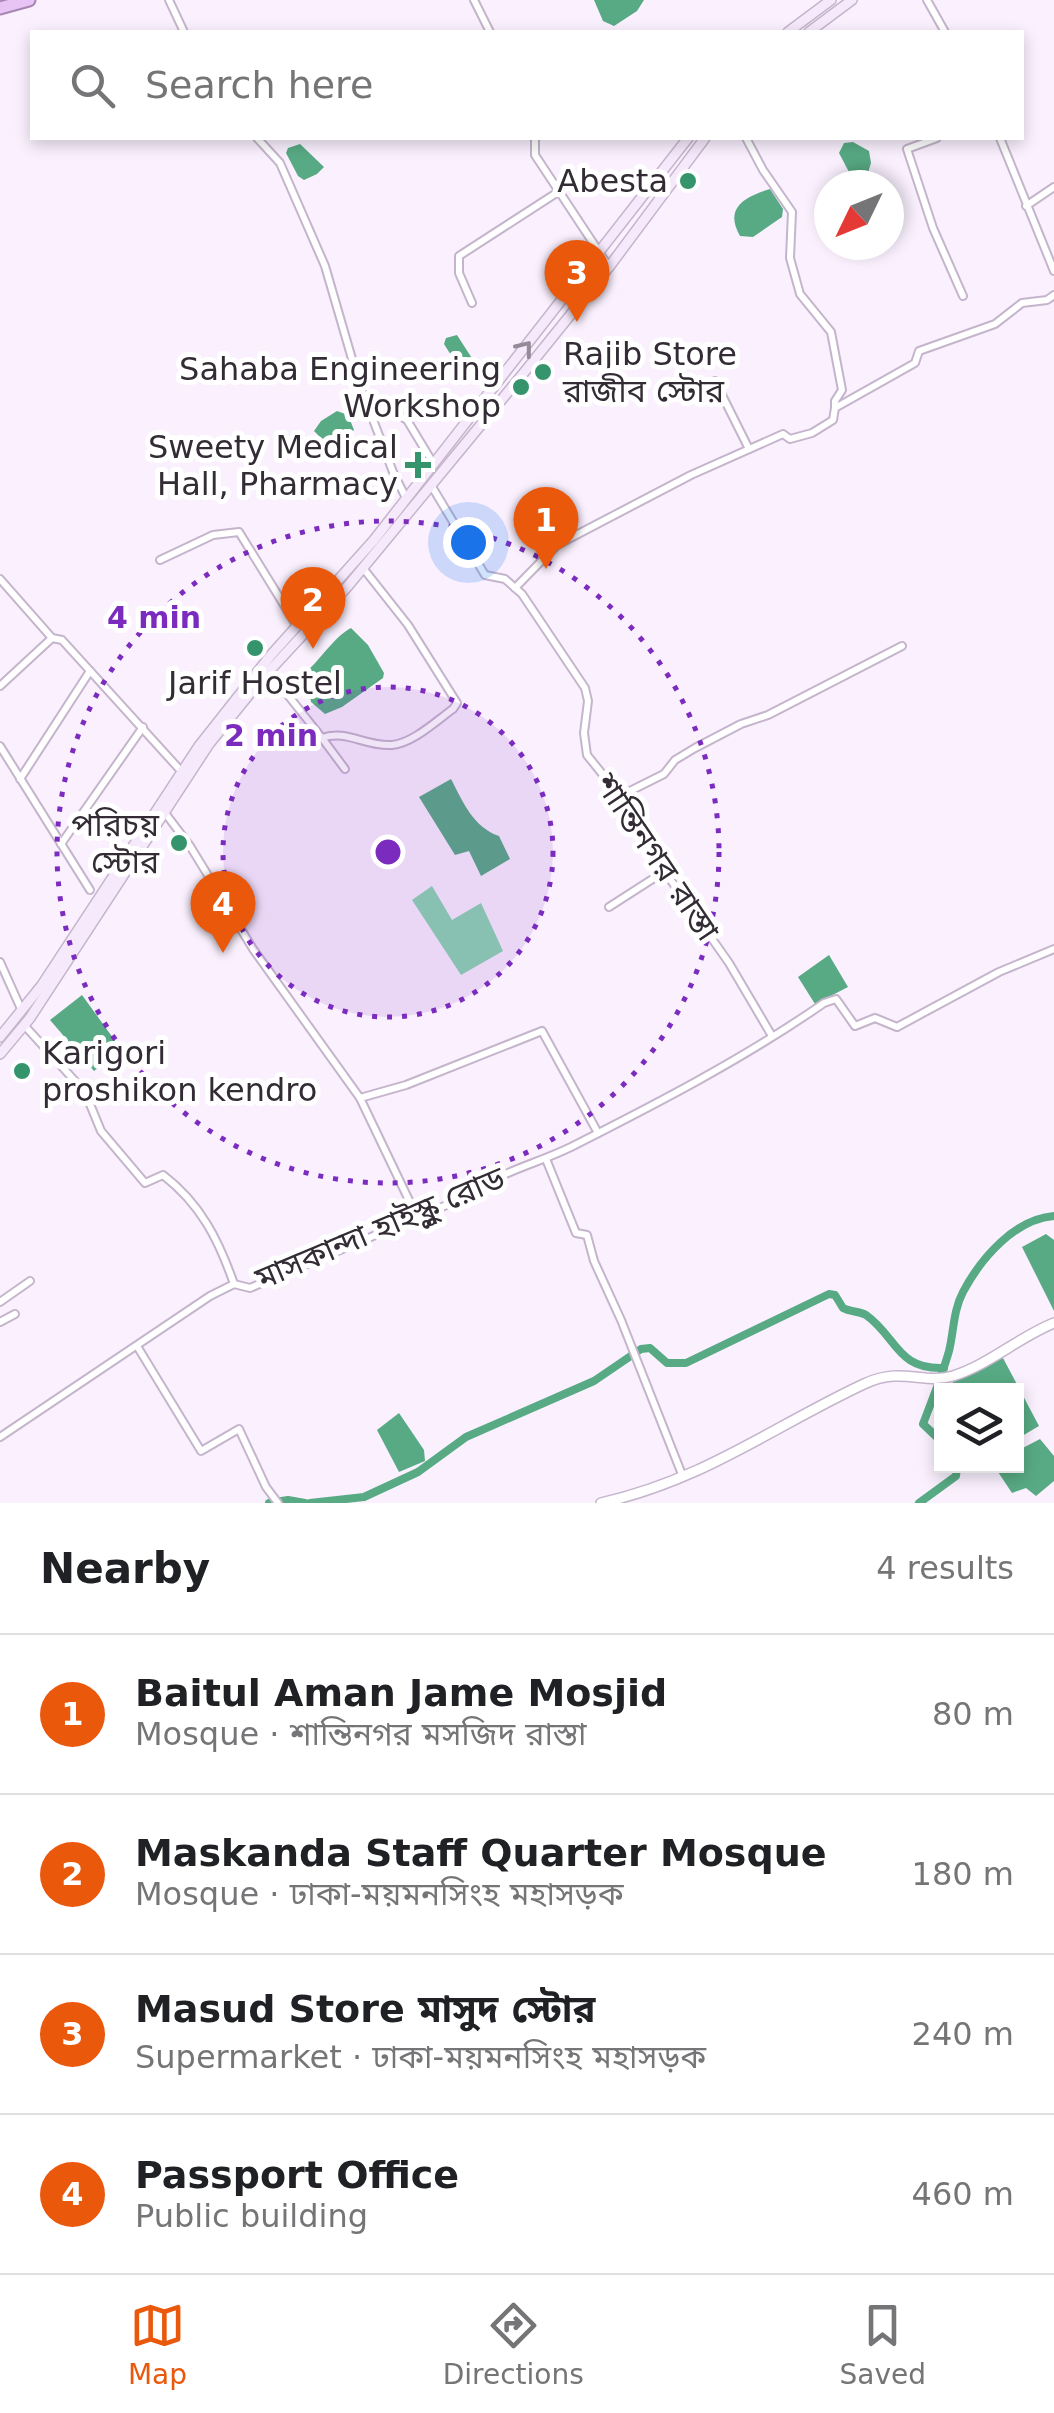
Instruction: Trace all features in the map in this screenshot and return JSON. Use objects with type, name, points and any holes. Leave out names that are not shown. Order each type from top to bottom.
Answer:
[{"type":"highway","points":[[0,8],[29,0]]},
{"type":"main road","points":[[791,30],[831,0]]},
{"type":"main road","points":[[811,30],[852,0]]},
{"type":"main road","points":[[0,1037],[22,1011],[181,771],[270,655],[407,499],[686,140]]},
{"type":"main road","points":[[0,1054],[24,1025],[209,744],[431,485],[609,267],[704,140]]},
{"type":"street","points":[[169,0],[183,30]]},
{"type":"street","points":[[474,0],[489,30]]},
{"type":"street","points":[[926,0],[944,30]]},
{"type":"street","points":[[258,140],[280,163],[325,266],[363,394],[407,499]]},
{"type":"street","points":[[535,140],[535,155],[609,267]]},
{"type":"street","points":[[514,588],[557,545],[691,475],[783,434],[790,439],[812,434],[832,420],[835,401],[842,390],[831,332],[800,294],[790,258],[792,212],[747,140]]},
{"type":"street","points":[[931,140],[906,149],[933,228],[963,296]]},
{"type":"street","points":[[1001,140],[1054,272]]},
{"type":"street","points":[[1026,206],[1054,187]]},
{"type":"street","points":[[472,303],[459,273],[459,256],[558,192]]},
{"type":"street","points":[[835,408],[914,363],[919,352],[995,324],[1022,303],[1047,300],[1054,295]]},
{"type":"street","points":[[715,381],[750,449]]},
{"type":"street","points":[[363,394],[407,420],[433,463]]},
{"type":"street","name":"শান্তিনগর রাস্তা","points":[[431,485],[485,575],[506,580],[514,588],[585,688],[587,756],[620,796],[644,842],[729,963],[772,1036]]},
{"type":"street","points":[[160,560],[213,535],[239,532],[297,626]]},
{"type":"street","points":[[322,738],[335,733],[379,745],[397,745],[454,709],[457,703],[408,625],[363,568]]},
{"type":"street","points":[[0,579],[52,638],[62,640],[181,771]]},
{"type":"street","points":[[0,686],[52,638]]},
{"type":"street","points":[[620,796],[664,774],[675,760],[695,748],[902,646]]},
{"type":"street","points":[[20,779],[90,670]]},
{"type":"street","points":[[267,674],[283,688],[345,769]]},
{"type":"street","points":[[61,844],[143,726]]},
{"type":"street","points":[[0,746],[90,890]]},
{"type":"street","points":[[165,813],[190,846],[253,949],[360,1098],[417,1216]]},
{"type":"street","points":[[609,907],[665,872]]},
{"type":"street","name":"মাসকান্দা হাইস্কুল রোড","points":[[0,1437],[210,1296],[234,1284],[250,1288],[468,1196],[490,1178],[546,1159],[758,1048],[836,999],[856,1026],[874,1018],[897,1027],[999,972],[1054,949]]},
{"type":"street","points":[[0,962],[22,1011]]},
{"type":"street","points":[[24,1025],[84,1092],[102,1131],[145,1183],[164,1175],[184,1190],[221,1245],[234,1284]]},
{"type":"street","points":[[360,1098],[406,1085],[542,1031],[598,1133]]},
{"type":"street","points":[[546,1159],[576,1233],[588,1234],[594,1260],[683,1478]]},
{"type":"street","points":[[0,1302],[30,1281]]},
{"type":"street","points":[[0,1322],[15,1314]]},
{"type":"street","points":[[601,1503],[683,1478],[875,1380],[902,1374],[949,1377],[1054,1322]]},
{"type":"street","points":[[137,1346],[201,1451],[239,1430],[266,1487],[278,1503]]},
{"type":"shaded area","points":[[594,0],[644,0],[637,11],[614,26],[603,21]]},
{"type":"shaded area","points":[[853,142],[869,151],[869,170],[848,170],[839,153],[844,143]]},
{"type":"shaded area","points":[[300,144],[324,167],[304,180],[286,153],[288,148]]},
{"type":"shaded area","points":[[770,189],[783,209],[782,217],[753,237],[740,236],[734,218],[739,205]]},
{"type":"shaded area","points":[[457,335],[477,366],[475,374],[466,379],[444,344],[446,338]]},
{"type":"shaded area","points":[[337,411],[348,415],[354,430],[329,446],[314,431]]},
{"type":"shaded area","points":[[351,628],[368,645],[383,678],[342,707],[325,714],[311,702],[306,672]]},
{"type":"shaded area","points":[[451,779],[470,813],[482,827],[499,836],[510,859],[481,876],[469,851],[455,855],[419,797]]},
{"type":"shaded area","points":[[432,886],[452,920],[481,903],[503,951],[461,975],[412,900]]},
{"type":"shaded area","points":[[829,955],[848,987],[815,1004],[798,977]]},
{"type":"shaded area","points":[[82,995],[121,1049],[94,1071],[50,1020]]},
{"type":"shaded area","points":[[1046,1234],[1054,1240],[1054,1311],[1022,1247]]},
{"type":"shaded area","points":[[1003,1358],[1016,1383],[953,1383]]},
{"type":"shaded area","points":[[1024,1398],[1039,1426],[1024,1435]]},
{"type":"shaded area","points":[[399,1413],[424,1450],[425,1461],[399,1472],[377,1430]]},
{"type":"shaded area","points":[[1040,1439],[1054,1456],[1054,1481],[1036,1496],[1026,1488],[1012,1493],[999,1473],[1024,1473],[1024,1447]]},
{"type":"waterway","points":[[938,1383],[951,1344],[955,1314],[979,1266],[1013,1232],[1054,1216]]},
{"type":"waterway","points":[[310,1503],[364,1497],[418,1472],[466,1437],[594,1381],[641,1349],[650,1348],[667,1363],[686,1363],[829,1294],[835,1295],[843,1308],[866,1315],[916,1364],[944,1368]]},
{"type":"waterway","points":[[934,1393],[923,1424],[934,1434]]},
{"type":"waterway","points":[[919,1503],[956,1473]]},
{"type":"waterway","points":[[269,1503],[305,1503]]},
{"type":"place","name":"Abesta","points":[[688,181]]},
{"type":"place","name":"Masud Store মাসুদ স্টোর","points":[[577,322]]},
{"type":"place","name":"Rajib Store রাজীব স্টোর","points":[[543,372]]},
{"type":"place","name":"Sahaba Engineering Workshop","points":[[521,387]]},
{"type":"place","name":"Sweety Medical Hall, Pharmacy","points":[[418,465]]},
{"type":"place","name":"Baitul Aman Jame Mosjid","points":[[546,569]]},
{"type":"place","name":"Jarif Hostel","points":[[255,648]]},
{"type":"place","name":"Maskanda Staff Quarter Mosque","points":[[313,649]]},
{"type":"place","name":"পরিচয় স্টোর","points":[[179,843]]},
{"type":"place","name":"Passport Office","points":[[223,953]]},
{"type":"place","name":"Karigori proshikon kendro","points":[[22,1071]]}]
